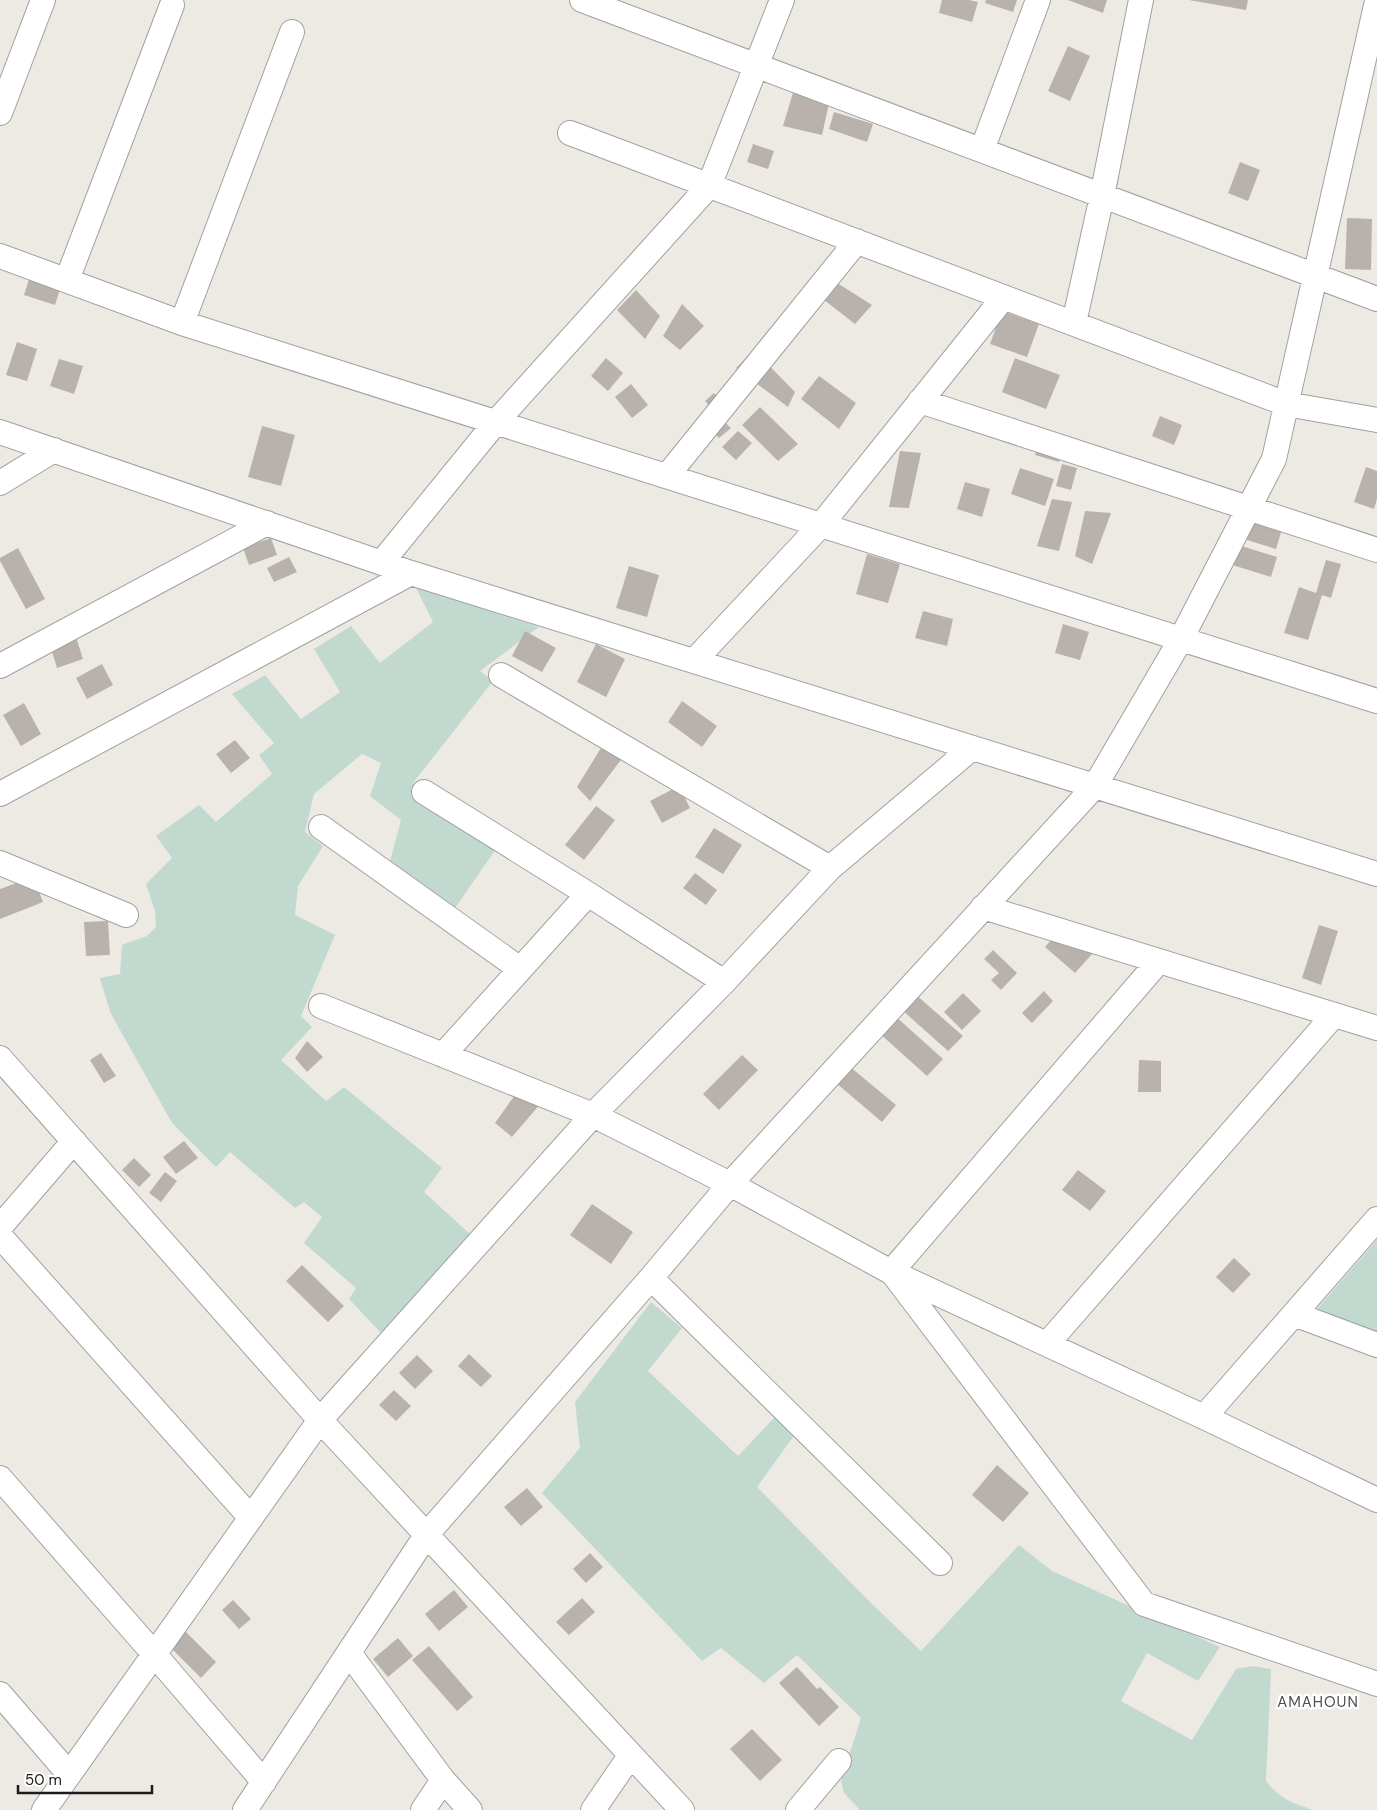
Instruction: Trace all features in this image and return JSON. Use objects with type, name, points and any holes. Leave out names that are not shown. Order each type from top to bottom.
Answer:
[{"type":"street","points":[[0,112],[43,0]]},
{"type":"street","points":[[582,0],[632,9],[756,66],[1377,299]]},
{"type":"street","points":[[382,562],[496,422],[709,186],[782,0]]},
{"type":"street","points":[[982,150],[1038,0]]},
{"type":"street","points":[[1074,323],[1102,196],[1141,0]]},
{"type":"street","points":[[245,1810],[427,1534],[651,1278],[730,1184],[1095,786],[1181,639],[1274,459],[1377,1]]},
{"type":"street","points":[[67,280],[172,5]]},
{"type":"street","points":[[182,323],[292,32]]},
{"type":"street","points":[[570,133],[1286,404],[1377,420]]},
{"type":"street","points":[[667,476],[856,241]]},
{"type":"street","points":[[0,256],[182,323],[1377,701]]},
{"type":"street","points":[[694,661],[821,525],[1004,297]]},
{"type":"street","points":[[920,401],[1377,550]]},
{"type":"street","points":[[0,432],[411,573],[1377,874]]},
{"type":"street","points":[[0,484],[54,450]]},
{"type":"street","points":[[0,666],[267,523]]},
{"type":"street","points":[[0,794],[411,573]]},
{"type":"street","points":[[501,675],[830,868]]},
{"type":"street","points":[[44,1810],[320,1420],[593,1115],[724,982],[830,868],[972,748]]},
{"type":"street","points":[[424,792],[588,894],[724,982]]},
{"type":"street","points":[[321,827],[520,969]]},
{"type":"street","points":[[0,863],[126,915]]},
{"type":"street","points":[[443,1055],[588,894]]},
{"type":"street","points":[[983,907],[1377,1028]]},
{"type":"street","points":[[891,1272],[1159,961]]},
{"type":"street","points":[[321,1006],[593,1115],[730,1184],[891,1272],[1204,1417],[1377,1500]]},
{"type":"street","points":[[1047,1344],[1334,1015]]},
{"type":"street","points":[[0,1058],[320,1420],[682,1810]]},
{"type":"street","points":[[0,1227],[74,1141]]},
{"type":"street","points":[[1204,1417],[1377,1219]]},
{"type":"street","points":[[0,1236],[251,1518]]},
{"type":"street","points":[[891,1272],[1144,1604],[1377,1684]]},
{"type":"street","points":[[651,1278],[940,1563]]},
{"type":"street","points":[[1294,1314],[1377,1345]]},
{"type":"street","points":[[0,1478],[264,1782]]},
{"type":"street","points":[[349,1653],[443,1780],[470,1810]]},
{"type":"street","points":[[0,1694],[69,1774]]},
{"type":"street","points":[[593,1810],[630,1756]]},
{"type":"street","points":[[798,1810],[839,1761]]},
{"type":"street","points":[[423,1810],[443,1780]]},
{"type":"green space","points":[[415,586],[539,627],[480,671],[493,681],[413,783],[498,846],[453,911],[389,865],[401,820],[370,796],[381,763],[362,754],[314,794],[305,832],[323,846],[298,886],[295,915],[335,935],[301,1016],[312,1027],[281,1060],[326,1101],[344,1087],[442,1168],[424,1192],[472,1236],[383,1335],[349,1299],[356,1288],[304,1243],[322,1217],[304,1202],[295,1208],[230,1152],[216,1167],[172,1123],[110,1012],[100,978],[120,974],[122,945],[147,936],[156,927],[155,911],[146,884],[172,858],[156,836],[199,805],[216,822],[272,774],[259,755],[274,743],[232,694],[265,675],[301,719],[340,692],[314,649],[351,626],[380,663],[433,622]]},
{"type":"green space","points":[[1377,1240],[1377,1332],[1316,1310]]},
{"type":"green space","points":[[651,1302],[682,1328],[648,1371],[738,1456],[775,1417],[793,1437],[757,1487],[921,1651],[1019,1545],[1052,1571],[1220,1647],[1198,1681],[1147,1653],[1121,1701],[1192,1740],[1236,1669],[1253,1666],[1271,1669],[1266,1781],[1287,1800],[1313,1810],[860,1810],[844,1793],[841,1781],[861,1718],[797,1655],[764,1683],[721,1648],[702,1661],[542,1493],[580,1448],[575,1402]]},
{"type":"building","points":[[942,0],[978,2],[972,22],[939,13]]},
{"type":"building","points":[[986,0],[1017,0],[1013,12],[985,3]]},
{"type":"building","points":[[1068,0],[1107,0],[1103,13]]},
{"type":"building","points":[[1189,0],[1248,0],[1246,10]]},
{"type":"building","points":[[1068,46],[1090,56],[1070,101],[1048,91]]},
{"type":"building","points":[[795,86],[830,99],[822,135],[783,126]]},
{"type":"building","points":[[834,112],[873,124],[867,142],[829,129]]},
{"type":"building","points":[[753,144],[774,151],[768,169],[747,162]]},
{"type":"building","points":[[1240,162],[1260,170],[1248,201],[1228,193]]},
{"type":"building","points":[[1347,218],[1372,219],[1371,270],[1345,269]]},
{"type":"building","points":[[31,273],[62,283],[55,305],[24,295]]},
{"type":"building","points":[[834,281],[872,305],[855,324],[819,296]]},
{"type":"building","points":[[636,290],[660,316],[645,339],[617,310]]},
{"type":"building","points":[[682,304],[704,326],[680,350],[663,336]]},
{"type":"building","points":[[1002,311],[1039,324],[1027,357],[990,344]]},
{"type":"building","points":[[17,342],[37,349],[27,381],[6,375]]},
{"type":"building","points":[[754,350],[795,392],[788,407],[736,368]]},
{"type":"building","points":[[606,358],[623,373],[608,391],[591,376]]},
{"type":"building","points":[[1015,358],[1060,375],[1046,409],[1002,392]]},
{"type":"building","points":[[59,359],[83,366],[74,394],[50,386]]},
{"type":"building","points":[[819,376],[856,403],[839,429],[801,399]]},
{"type":"building","points":[[631,384],[648,405],[632,418],[615,397]]},
{"type":"building","points":[[714,393],[725,404],[716,413],[705,401]]},
{"type":"building","points":[[760,407],[798,444],[778,461],[742,425]]},
{"type":"building","points":[[716,413],[731,428],[719,438],[705,423]]},
{"type":"building","points":[[1160,416],[1182,425],[1174,445],[1152,436]]},
{"type":"building","points":[[262,426],[295,435],[281,486],[248,477]]},
{"type":"building","points":[[738,431],[752,443],[736,460],[722,447]]},
{"type":"building","points":[[1038,445],[1062,452],[1059,462],[1035,455]]},
{"type":"building","points":[[900,451],[921,453],[909,508],[889,507]]},
{"type":"building","points":[[1062,464],[1077,468],[1071,490],[1056,486]]},
{"type":"building","points":[[1366,467],[1377,471],[1377,499],[1374,509],[1354,502]]},
{"type":"building","points":[[1020,468],[1054,479],[1045,506],[1011,494]]},
{"type":"building","points":[[965,482],[990,489],[982,517],[957,509]]},
{"type":"building","points":[[1052,499],[1072,502],[1059,551],[1037,546]]},
{"type":"building","points":[[1085,511],[1111,513],[1092,564],[1075,556]]},
{"type":"building","points":[[1233,514],[1282,529],[1276,549],[1228,534]]},
{"type":"building","points":[[271,538],[277,555],[249,565],[243,548]]},
{"type":"building","points":[[1219,539],[1277,557],[1271,577],[1213,559]]},
{"type":"building","points":[[18,548],[45,599],[26,609],[0,561],[0,558]]},
{"type":"building","points":[[867,554],[900,564],[888,603],[856,594]]},
{"type":"building","points":[[289,557],[297,572],[274,582],[267,568]]},
{"type":"building","points":[[1326,560],[1341,564],[1331,598],[1322,595],[1308,640],[1284,633],[1299,587],[1316,593]]},
{"type":"building","points":[[629,566],[659,575],[647,617],[616,608]]},
{"type":"building","points":[[923,611],[953,619],[947,646],[915,638]]},
{"type":"building","points":[[1063,624],[1089,632],[1080,660],[1055,653]]},
{"type":"building","points":[[525,631],[556,648],[542,672],[512,656]]},
{"type":"building","points":[[75,634],[83,659],[57,668],[49,642]]},
{"type":"building","points":[[596,644],[625,659],[606,697],[577,682]]},
{"type":"building","points":[[102,664],[113,685],[87,699],[76,678]]},
{"type":"building","points":[[682,701],[717,726],[702,747],[668,722]]},
{"type":"building","points":[[24,703],[41,734],[21,746],[3,715]]},
{"type":"building","points":[[235,740],[250,758],[231,773],[216,754]]},
{"type":"building","points":[[604,743],[626,753],[590,801],[577,787]]},
{"type":"building","points":[[679,786],[690,808],[662,823],[650,801]]},
{"type":"building","points":[[596,806],[615,820],[584,860],[565,845]]},
{"type":"building","points":[[714,828],[742,845],[723,874],[695,857]]},
{"type":"building","points":[[695,873],[717,890],[706,905],[683,888]]},
{"type":"building","points":[[33,877],[43,902],[0,919],[0,889]]},
{"type":"building","points":[[108,921],[110,955],[86,956],[84,922]]},
{"type":"building","points":[[1319,925],[1338,931],[1321,985],[1302,978]]},
{"type":"building","points":[[1060,930],[1093,953],[1075,973],[1045,947]]},
{"type":"building","points":[[993,950],[1017,973],[1001,990],[991,980],[999,973],[984,959]]},
{"type":"building","points":[[1044,991],[1053,1001],[1032,1023],[1022,1013]]},
{"type":"building","points":[[963,993],[981,1011],[962,1030],[944,1012]]},
{"type":"building","points":[[915,994],[963,1036],[948,1051],[901,1009]]},
{"type":"building","points":[[894,1015],[943,1059],[927,1076],[878,1032]]},
{"type":"building","points":[[307,1041],[323,1057],[307,1072],[295,1058]]},
{"type":"building","points":[[101,1053],[116,1076],[104,1083],[90,1060]]},
{"type":"building","points":[[742,1055],[758,1070],[719,1110],[703,1094]]},
{"type":"building","points":[[1139,1060],[1161,1061],[1161,1092],[1138,1092]]},
{"type":"building","points":[[843,1061],[896,1105],[882,1122],[829,1077]]},
{"type":"building","points":[[520,1088],[541,1103],[512,1137],[495,1123]]},
{"type":"building","points":[[184,1141],[198,1158],[176,1174],[163,1157]]},
{"type":"building","points":[[134,1158],[151,1175],[139,1187],[122,1170]]},
{"type":"building","points":[[1078,1170],[1106,1191],[1090,1211],[1062,1190]]},
{"type":"building","points":[[165,1172],[177,1181],[161,1202],[149,1193]]},
{"type":"building","points":[[592,1204],[633,1232],[611,1264],[570,1235]]},
{"type":"building","points":[[1234,1258],[1251,1274],[1233,1293],[1216,1277]]},
{"type":"building","points":[[302,1265],[344,1306],[328,1322],[286,1281]]},
{"type":"building","points":[[469,1354],[492,1376],[481,1387],[458,1366]]},
{"type":"building","points":[[417,1355],[433,1371],[415,1389],[399,1373]]},
{"type":"building","points":[[394,1390],[411,1406],[396,1421],[379,1405]]},
{"type":"building","points":[[997,1465],[1029,1493],[1003,1522],[972,1495]]},
{"type":"building","points":[[527,1488],[543,1507],[521,1526],[504,1507]]},
{"type":"building","points":[[590,1553],[603,1567],[586,1583],[573,1569]]},
{"type":"building","points":[[454,1590],[468,1607],[439,1631],[425,1614]]},
{"type":"building","points":[[582,1598],[595,1612],[569,1635],[556,1622]]},
{"type":"building","points":[[233,1600],[251,1619],[239,1629],[222,1610]]},
{"type":"building","points":[[179,1625],[216,1662],[201,1678],[163,1640]]},
{"type":"building","points":[[398,1638],[413,1656],[388,1677],[373,1659]]},
{"type":"building","points":[[429,1646],[473,1697],[457,1711],[412,1660]]},
{"type":"building","points":[[797,1667],[817,1689],[820,1687],[839,1707],[819,1726],[779,1683]]},
{"type":"building","points":[[752,1729],[782,1760],[760,1781],[730,1749]]},
{"type":"district","name":"AMAHOUN","points":[[1318,1702]]}]
